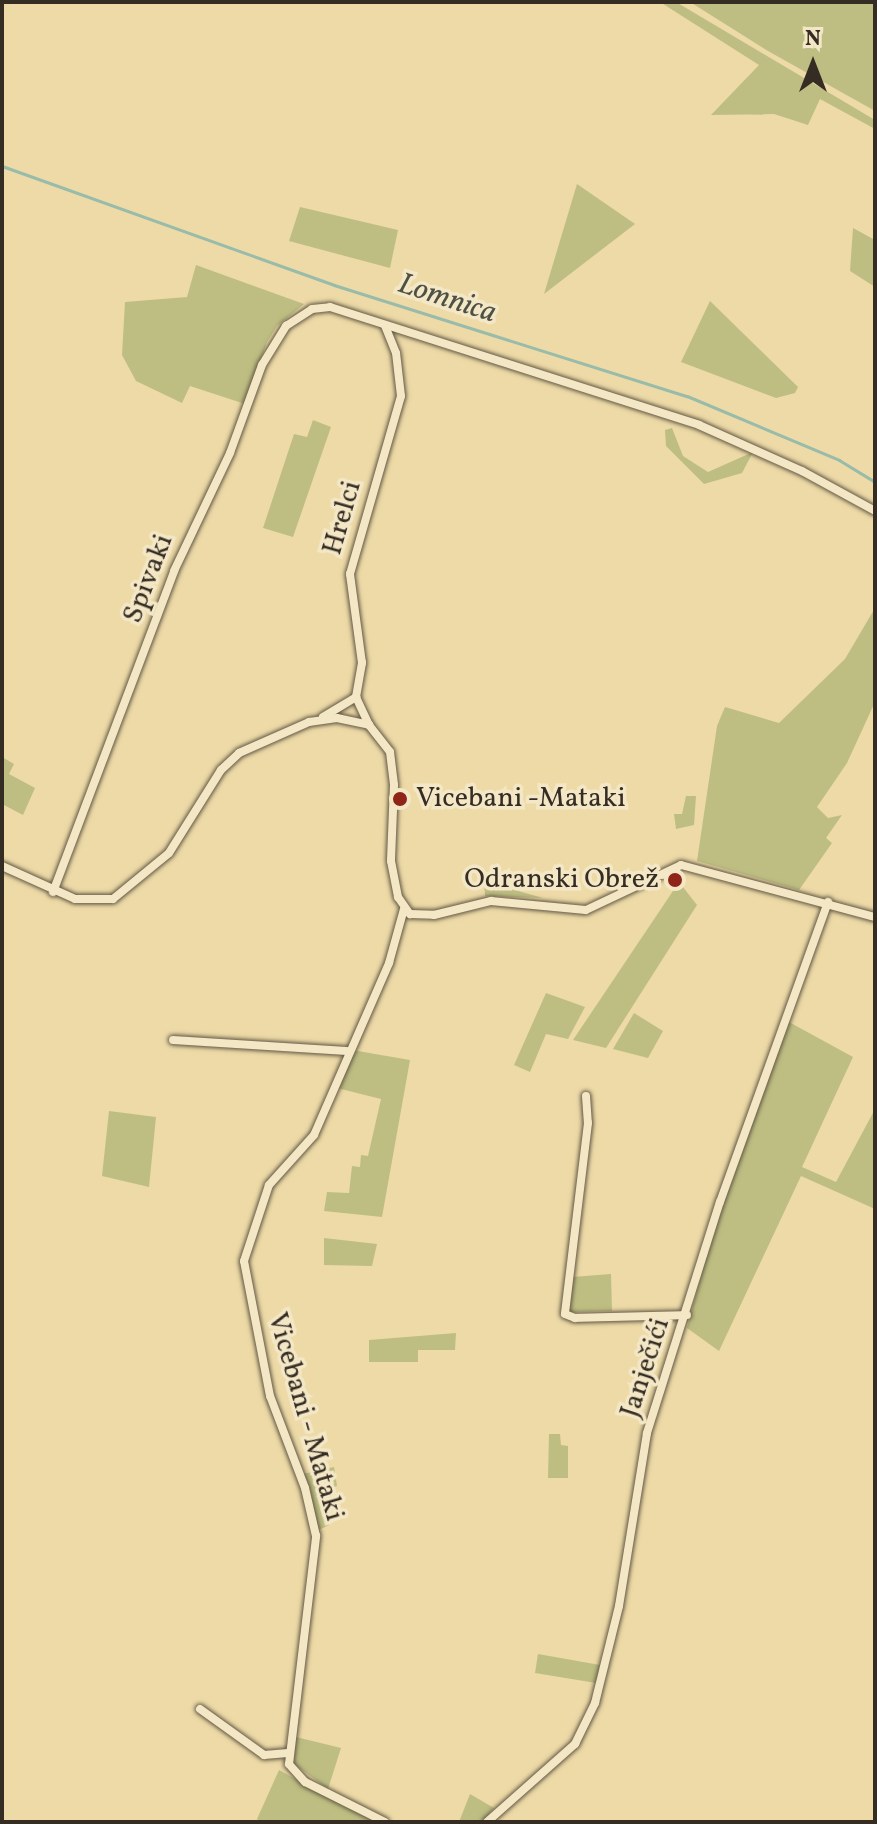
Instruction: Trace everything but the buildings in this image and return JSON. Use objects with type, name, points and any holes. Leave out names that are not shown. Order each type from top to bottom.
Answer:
[{"type":"street","name":"Spivaki","points":[[53,892],[172,576],[230,453],[265,357],[286,326],[321,306],[385,325]]},
{"type":"street","points":[[385,325],[699,425],[802,471],[875,511]]},
{"type":"street","name":"Hrelci","points":[[356,697],[362,663],[351,563],[402,386],[385,325]]},
{"type":"street","points":[[2,866],[53,892],[88,902],[125,893],[178,843],[229,761],[252,746],[321,718],[356,697],[369,725],[384,740],[394,767],[391,861],[404,909],[434,915],[491,901],[586,910],[681,865],[875,917]]},
{"type":"street","points":[[321,718],[369,725]]},
{"type":"street","name":"Janječići","points":[[487,1822],[575,1744],[595,1703],[619,1606],[643,1447],[720,1202],[828,902]]},
{"type":"street","name":"Vicebani - Mataki","points":[[288,1753],[313,1591],[315,1520],[270,1396],[244,1261],[265,1193],[311,1141],[347,1051],[389,963],[404,909]]},
{"type":"street","points":[[173,1040],[254,1041],[347,1051]]},
{"type":"street","points":[[586,1096],[588,1123],[565,1314],[575,1318],[687,1315]]},
{"type":"street","points":[[200,1709],[264,1755],[288,1753],[292,1771],[305,1782],[385,1822]]},
{"type":"green space","points":[[660,2],[676,2],[875,120],[875,129],[820,99],[808,125],[774,114],[711,115],[759,65]]},
{"type":"green space","points":[[690,2],[875,2],[875,111],[768,51]]},
{"type":"green space","points":[[577,184],[635,224],[544,294]]},
{"type":"green space","points":[[300,207],[398,230],[390,268],[289,241]]},
{"type":"green space","points":[[853,228],[875,240],[875,287],[850,271]]},
{"type":"green space","points":[[196,265],[304,304],[277,326],[267,342],[245,404],[190,386],[182,403],[136,381],[122,355],[125,302],[187,297]]},
{"type":"green space","points":[[710,301],[798,387],[795,393],[776,398],[681,362]]},
{"type":"green space","points":[[313,420],[331,427],[293,537],[263,528],[294,434],[307,437]]},
{"type":"green space","points":[[672,428],[683,456],[708,472],[753,452],[742,473],[704,484],[666,446],[665,430]]},
{"type":"green space","points":[[875,608],[875,702],[847,763],[817,807],[828,818],[842,815],[826,838],[832,843],[799,890],[697,861],[717,726],[725,707],[779,723],[845,659]]},
{"type":"green space","points":[[2,757],[14,764],[9,774],[35,788],[23,815],[2,804]]},
{"type":"green space","points":[[686,796],[696,796],[694,825],[676,829],[674,814],[682,814]]},
{"type":"green space","points":[[484,881],[543,898],[485,896]]},
{"type":"green space","points":[[679,882],[697,905],[606,1048],[573,1040]]},
{"type":"green space","points":[[546,993],[585,1007],[568,1039],[546,1034],[530,1072],[514,1065]]},
{"type":"green space","points":[[634,1013],[663,1031],[648,1058],[613,1049]]},
{"type":"green space","points":[[789,1022],[853,1057],[802,1167],[836,1182],[875,1109],[875,1209],[801,1176],[719,1351],[687,1328],[711,1239]]},
{"type":"green space","points":[[352,1050],[410,1060],[382,1217],[324,1211],[327,1192],[349,1193],[352,1166],[360,1167],[361,1155],[368,1156],[381,1099],[337,1088]]},
{"type":"green space","points":[[109,1111],[156,1117],[149,1187],[102,1176]]},
{"type":"green space","points":[[324,1238],[377,1244],[372,1266],[324,1265]]},
{"type":"green space","points":[[611,1274],[612,1311],[569,1312],[572,1277]]},
{"type":"green space","points":[[456,1333],[455,1350],[418,1350],[418,1362],[369,1362],[369,1340]]},
{"type":"green space","points":[[549,1434],[560,1434],[561,1445],[568,1446],[568,1478],[548,1478]]},
{"type":"green space","points":[[334,1467],[337,1486],[323,1491],[329,1525],[319,1530],[303,1474]]},
{"type":"green space","points":[[538,1654],[600,1665],[596,1683],[535,1673]]},
{"type":"green space","points":[[292,1736],[341,1748],[328,1789],[294,1764]]},
{"type":"green space","points":[[279,1770],[378,1822],[260,1822],[257,1819]]},
{"type":"green space","points":[[470,1794],[494,1808],[482,1822],[459,1822]]},
{"type":"waterway","name":"Lomnica","points":[[2,166],[334,285],[687,396],[839,460],[875,482]]},
{"type":"place","name":"Vicebani -Mataki","points":[[400,799]]},
{"type":"place","name":"Odranski Obrež","points":[[675,880]]}]
